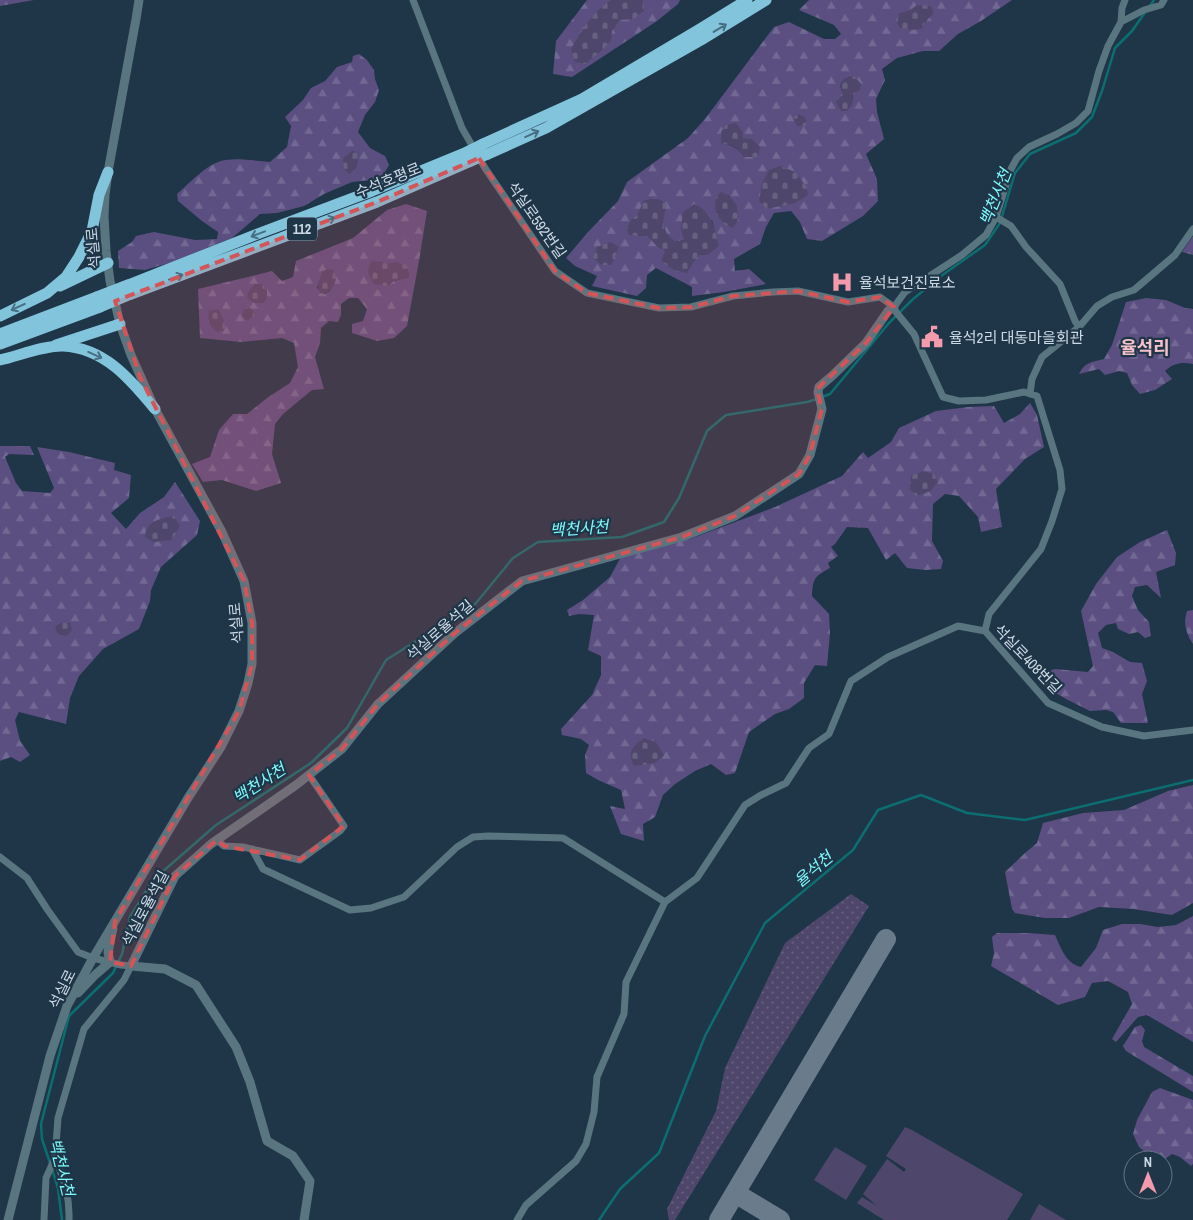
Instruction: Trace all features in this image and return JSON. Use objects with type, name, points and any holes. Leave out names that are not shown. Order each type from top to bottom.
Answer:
[{"type":"highway","name":"수석호평로","points":[[0,344],[129,289],[377,202],[486,149],[582,99],[747,0]]},
{"type":"highway","name":"수석호평로","points":[[486,149],[555,123],[701,40],[766,0]]},
{"type":"highway","points":[[46,293],[66,277],[79,257],[92,231],[99,195],[108,172]]},
{"type":"highway","points":[[0,316],[108,263]]},
{"type":"highway","name":"수석호평로","points":[[0,334],[99,302]]},
{"type":"highway","points":[[48,348],[120,324]]},
{"type":"highway","points":[[0,360],[63,346],[82,350],[98,356],[122,372],[155,409]]},
{"type":"street","name":"석실로","points":[[8,1220],[50,1056],[69,1002],[188,798],[221,746],[239,711],[252,664],[252,622],[244,581],[222,532],[155,409],[130,355],[120,324],[110,281],[104,216],[105,195],[138,0]]},
{"type":"street","name":"석실로592번길","points":[[413,0],[462,128],[485,168],[555,271],[587,293],[660,308],[691,307],[733,296],[798,291],[848,302],[880,297],[895,309]]},
{"type":"street","points":[[984,631],[989,614],[1041,549],[1062,489],[1060,470],[1037,396],[1024,392],[986,400],[959,401],[943,397],[914,334],[895,309],[905,292],[962,255],[986,235],[1000,219],[1011,169],[1017,158],[1029,147],[1058,134],[1076,123],[1088,112],[1099,71],[1108,46],[1120,22],[1125,0]]},
{"type":"street","points":[[1120,22],[1144,10],[1161,5],[1164,0]]},
{"type":"street","points":[[1000,219],[1011,226],[1026,247],[1060,284],[1079,328]]},
{"type":"street","points":[[1030,394],[1032,379],[1042,357],[1079,328],[1096,306],[1112,297],[1134,290],[1175,256],[1193,229]]},
{"type":"street","name":"석실로율석길","points":[[126,966],[175,876],[217,840],[308,776],[342,749],[378,704],[455,633],[522,581],[682,537],[735,516],[799,474],[810,455],[822,409],[818,392],[819,387],[866,343],[888,311],[895,309]]},
{"type":"street","name":"석실로408번길","points":[[517,1220],[526,1205],[576,1160],[586,1144],[594,1112],[597,1077],[624,1014],[626,982],[665,902],[698,878],[745,805],[786,783],[809,748],[829,734],[851,681],[888,657],[958,626],[984,631],[1048,703],[1102,727],[1144,736],[1193,730]]},
{"type":"street","points":[[217,840],[224,846],[300,860],[340,831],[344,826],[308,776]]},
{"type":"street","points":[[252,850],[264,869],[350,910],[371,908],[404,898],[456,847],[473,837],[563,838],[665,902]]},
{"type":"street","points":[[0,857],[27,878],[78,952],[93,958],[126,966],[165,969],[196,985],[236,1047],[250,1082],[267,1141],[293,1156],[310,1181],[304,1220]]},
{"type":"street","points":[[112,962],[108,952],[115,921]]},
{"type":"street","points":[[69,1002],[95,975],[112,962]]},
{"type":"street","points":[[44,1220],[46,1178],[55,1160],[58,1118],[84,1029],[124,980],[126,966]]},
{"type":"street","points":[[55,1160],[63,1178],[70,1205],[69,1220]]},
{"type":"highlighted area","points":[[479,158],[555,271],[587,293],[659,308],[691,307],[733,296],[798,291],[848,302],[880,297],[894,307],[866,343],[817,389],[822,409],[810,455],[799,474],[735,516],[682,537],[522,581],[455,633],[378,704],[342,749],[309,775],[344,826],[300,860],[224,846],[217,840],[175,876],[131,966],[110,962],[115,921],[239,711],[252,664],[252,623],[244,581],[140,377],[115,301],[377,202]]},
{"type":"green space","points":[[0,0],[34,0],[0,6]]},
{"type":"green space","points":[[587,0],[680,0],[678,4],[657,21],[572,77],[553,74],[556,41]]},
{"type":"green space","points":[[611,0],[643,0],[644,11],[633,19],[620,20],[612,31],[611,41],[585,64],[575,62],[571,49],[583,28]]},
{"type":"green space","points":[[809,0],[1012,0],[958,34],[939,51],[923,51],[897,58],[882,69],[885,80],[876,99],[877,112],[884,139],[866,154],[877,179],[878,201],[863,216],[822,241],[807,239],[800,222],[791,211],[774,213],[766,227],[760,244],[734,259],[735,271],[749,269],[766,284],[692,296],[692,287],[656,268],[647,275],[646,288],[637,296],[592,286],[597,276],[575,266],[566,258],[618,201],[627,182],[688,138],[705,119],[774,27],[789,22],[824,39],[835,39],[841,34],[834,25],[799,10]],"holes":[[[909,11],[927,20],[921,29],[899,14]],[[854,76],[852,104],[836,103],[843,95],[840,85],[844,79]],[[721,143],[760,147],[744,157],[732,146]],[[638,214],[662,223],[668,237],[675,242],[684,240],[712,220],[715,232],[709,254],[698,255],[686,273],[666,251],[657,246],[647,235],[639,236],[632,219]]]},
{"type":"green space","points":[[917,5],[931,6],[934,13],[921,29],[900,28],[897,23],[899,14],[909,11]]},
{"type":"green space","points":[[359,54],[367,60],[374,70],[379,90],[375,102],[365,115],[358,132],[370,148],[385,156],[389,165],[381,179],[352,182],[324,194],[304,206],[277,213],[260,214],[232,238],[169,263],[145,270],[119,268],[118,251],[132,242],[136,236],[154,232],[195,240],[217,239],[218,232],[178,201],[177,194],[200,174],[219,162],[237,159],[270,162],[287,147],[291,126],[285,117],[303,100],[311,88],[325,81],[337,67],[352,62],[353,56]]},
{"type":"green space","points":[[854,76],[861,84],[860,90],[852,95],[852,105],[847,111],[841,111],[836,102],[843,95],[840,85],[844,79]]},
{"type":"green space","points":[[799,114],[806,118],[806,126],[797,126],[793,118]]},
{"type":"green space","points":[[736,123],[742,131],[743,138],[752,139],[760,147],[758,157],[744,157],[734,147],[721,143],[721,132],[726,125]]},
{"type":"green space","points":[[353,150],[358,154],[358,164],[349,174],[344,169],[343,158]]},
{"type":"green space","points":[[780,166],[795,172],[806,186],[808,195],[795,203],[767,209],[759,201],[762,183],[769,170]]},
{"type":"green space","points":[[720,192],[729,195],[737,206],[738,220],[733,228],[725,225],[716,214],[715,200]]},
{"type":"green space","points":[[657,198],[667,204],[664,225],[667,234],[675,242],[684,240],[681,228],[683,212],[694,204],[706,212],[712,221],[719,246],[709,254],[698,255],[686,273],[674,270],[661,261],[665,251],[657,246],[647,235],[629,235],[626,228],[638,214],[644,200]]},
{"type":"green space","points":[[406,204],[427,211],[407,326],[394,338],[377,341],[352,333],[352,324],[363,321],[367,309],[358,298],[349,298],[341,304],[341,315],[338,322],[329,321],[321,328],[320,343],[315,357],[324,389],[312,390],[283,414],[275,424],[272,454],[281,483],[256,491],[222,480],[203,482],[192,464],[210,457],[219,430],[233,414],[247,414],[290,383],[298,367],[294,343],[282,338],[241,342],[200,338],[198,289],[272,271],[282,281],[293,277],[296,261],[353,238],[387,210]],"holes":[[[382,262],[409,277],[394,281],[386,286]],[[323,271],[333,285],[330,291],[324,294],[317,288]]]},
{"type":"green space","points":[[1193,236],[1193,255],[1182,252]]},
{"type":"green space","points":[[611,242],[619,247],[611,265],[601,265],[593,258],[597,247]]},
{"type":"green space","points":[[372,261],[387,264],[396,262],[406,265],[409,277],[394,281],[386,286],[374,284],[368,272]]},
{"type":"green space","points":[[333,270],[336,277],[333,287],[326,293],[320,293],[318,285],[320,279],[323,271]]},
{"type":"green space","points":[[255,284],[262,284],[267,291],[264,303],[254,303],[247,298],[249,290]]},
{"type":"green space","points":[[1146,298],[1166,300],[1185,308],[1193,309],[1193,364],[1181,363],[1171,366],[1165,371],[1172,379],[1155,390],[1140,394],[1132,385],[1127,373],[1119,371],[1105,375],[1099,369],[1079,374],[1086,365],[1104,359],[1112,345],[1126,302]]},
{"type":"green space","points":[[250,308],[254,312],[254,316],[246,320],[242,316],[244,309]]},
{"type":"green space","points":[[218,309],[223,319],[224,330],[217,332],[210,323],[208,314],[209,311]]},
{"type":"green space","points":[[1030,403],[1037,415],[1044,447],[1025,459],[996,489],[1002,527],[981,532],[978,517],[959,496],[945,494],[933,504],[932,541],[943,561],[941,569],[925,570],[907,568],[895,553],[886,560],[868,528],[847,527],[831,547],[838,556],[828,563],[830,568],[815,579],[813,585],[812,596],[829,614],[830,633],[827,666],[815,665],[804,683],[804,698],[789,709],[775,714],[749,732],[735,773],[726,775],[711,764],[695,771],[675,784],[663,795],[655,817],[643,824],[644,841],[621,834],[610,806],[625,809],[621,790],[586,773],[585,755],[589,745],[581,739],[562,735],[561,729],[592,695],[601,675],[601,656],[588,650],[594,615],[579,614],[569,616],[567,610],[583,600],[610,577],[622,555],[690,539],[775,507],[842,476],[863,452],[868,458],[891,442],[899,428],[936,411],[994,406],[1004,423],[1020,414]]},
{"type":"green space","points":[[0,446],[30,446],[34,455],[9,454],[5,457],[16,483],[22,491],[50,493],[54,488],[37,447],[69,452],[115,463],[114,470],[131,475],[129,498],[111,513],[126,529],[140,513],[164,497],[175,482],[200,521],[197,535],[161,567],[151,590],[150,601],[139,629],[103,649],[79,676],[70,698],[66,724],[19,712],[15,720],[20,741],[30,755],[20,762],[11,757],[0,761]]},
{"type":"green space","points":[[923,471],[934,474],[938,482],[931,491],[916,496],[910,489],[911,476]]},
{"type":"green space","points":[[174,516],[180,526],[172,540],[154,542],[145,537],[149,525],[163,518]]},
{"type":"green space","points":[[1167,530],[1176,553],[1175,565],[1156,572],[1161,598],[1147,585],[1135,587],[1132,596],[1138,610],[1149,622],[1151,636],[1145,638],[1138,632],[1129,634],[1118,629],[1116,623],[1106,625],[1098,633],[1102,648],[1130,662],[1142,663],[1147,681],[1142,694],[1148,723],[1121,723],[1113,712],[1106,710],[1090,711],[1042,685],[1042,673],[1055,669],[1088,672],[1093,666],[1081,611],[1096,584],[1117,557],[1140,542]]},
{"type":"green space","points":[[1193,610],[1193,644],[1187,632],[1185,620],[1187,611]]},
{"type":"green space","points":[[61,623],[70,623],[72,630],[67,636],[57,634],[55,626]]},
{"type":"green space","points":[[644,738],[656,742],[664,755],[655,763],[634,766],[631,757],[632,750]]},
{"type":"green space","points":[[1193,785],[1193,903],[1172,915],[1133,909],[1099,907],[1069,918],[1045,918],[1015,913],[1012,909],[1005,872],[1037,843],[1043,823],[1083,813],[1124,810],[1168,791]]},
{"type":"green space","points":[[851,894],[869,906],[675,1220],[669,1220],[667,1209],[716,1111],[725,1068],[785,943]]},
{"type":"green space","points":[[1193,916],[1193,1042],[1147,1015],[1138,1017],[1116,1042],[1112,1039],[1132,1004],[1128,992],[1108,981],[1092,983],[1085,997],[1058,1005],[991,966],[994,953],[992,937],[997,933],[1055,935],[1071,963],[1081,967],[1096,948],[1103,930],[1122,924],[1158,927],[1176,925]]},
{"type":"green space","points":[[1141,1025],[1145,1030],[1142,1041],[1144,1047],[1193,1076],[1193,1092],[1126,1051],[1123,1046],[1135,1027]]},
{"type":"green space","points":[[1160,1088],[1193,1100],[1193,1164],[1191,1166],[1180,1157],[1173,1154],[1173,1150],[1143,1150],[1139,1147],[1133,1134],[1137,1120],[1152,1092]]},
{"type":"green space","points":[[905,1127],[1023,1194],[1007,1220],[884,1220],[857,1203],[862,1197],[877,1206],[863,1194],[887,1159],[904,1172],[906,1169],[886,1156]]},
{"type":"green space","points":[[835,1147],[867,1166],[846,1200],[814,1180]]},
{"type":"green space","points":[[1039,1204],[1066,1220],[1030,1220]]},
{"type":"waterway","name":"백천사천","points":[[1149,7],[1154,0]]},
{"type":"waterway","name":"백천사천","points":[[822,397],[830,394],[889,323],[912,300],[941,276],[985,245],[1000,223],[1015,173],[1030,154],[1076,133],[1092,117],[1115,48],[1132,31],[1146,11]]},
{"type":"waterway","name":"백천사천","points":[[50,1163],[42,1139],[41,1124],[69,1016],[113,973],[122,954],[130,917],[153,880],[216,825],[311,763],[347,728],[386,660],[421,638],[467,614],[513,558],[538,542],[622,537],[664,522],[679,498],[707,431],[726,415],[817,399]]},
{"type":"waterway","name":"율석천","points":[[599,1220],[620,1189],[659,1153],[705,1036],[765,923],[853,850],[878,810],[921,795],[967,813],[1025,820],[1193,780]]},
{"type":"waterway","name":"백천사천","points":[[52,1169],[58,1188],[62,1220]]},
{"type":"taxiway","points":[[719,1220],[886,939]]},
{"type":"taxiway","points":[[735,1193],[780,1220]]},
{"type":"place","name":"율석보건진료소","points":[[842,282]]},
{"type":"place","name":"율석2리 대동마을회관","points":[[932,337]]},
{"type":"district","name":"율석리","points":[[1145,347]]}]
